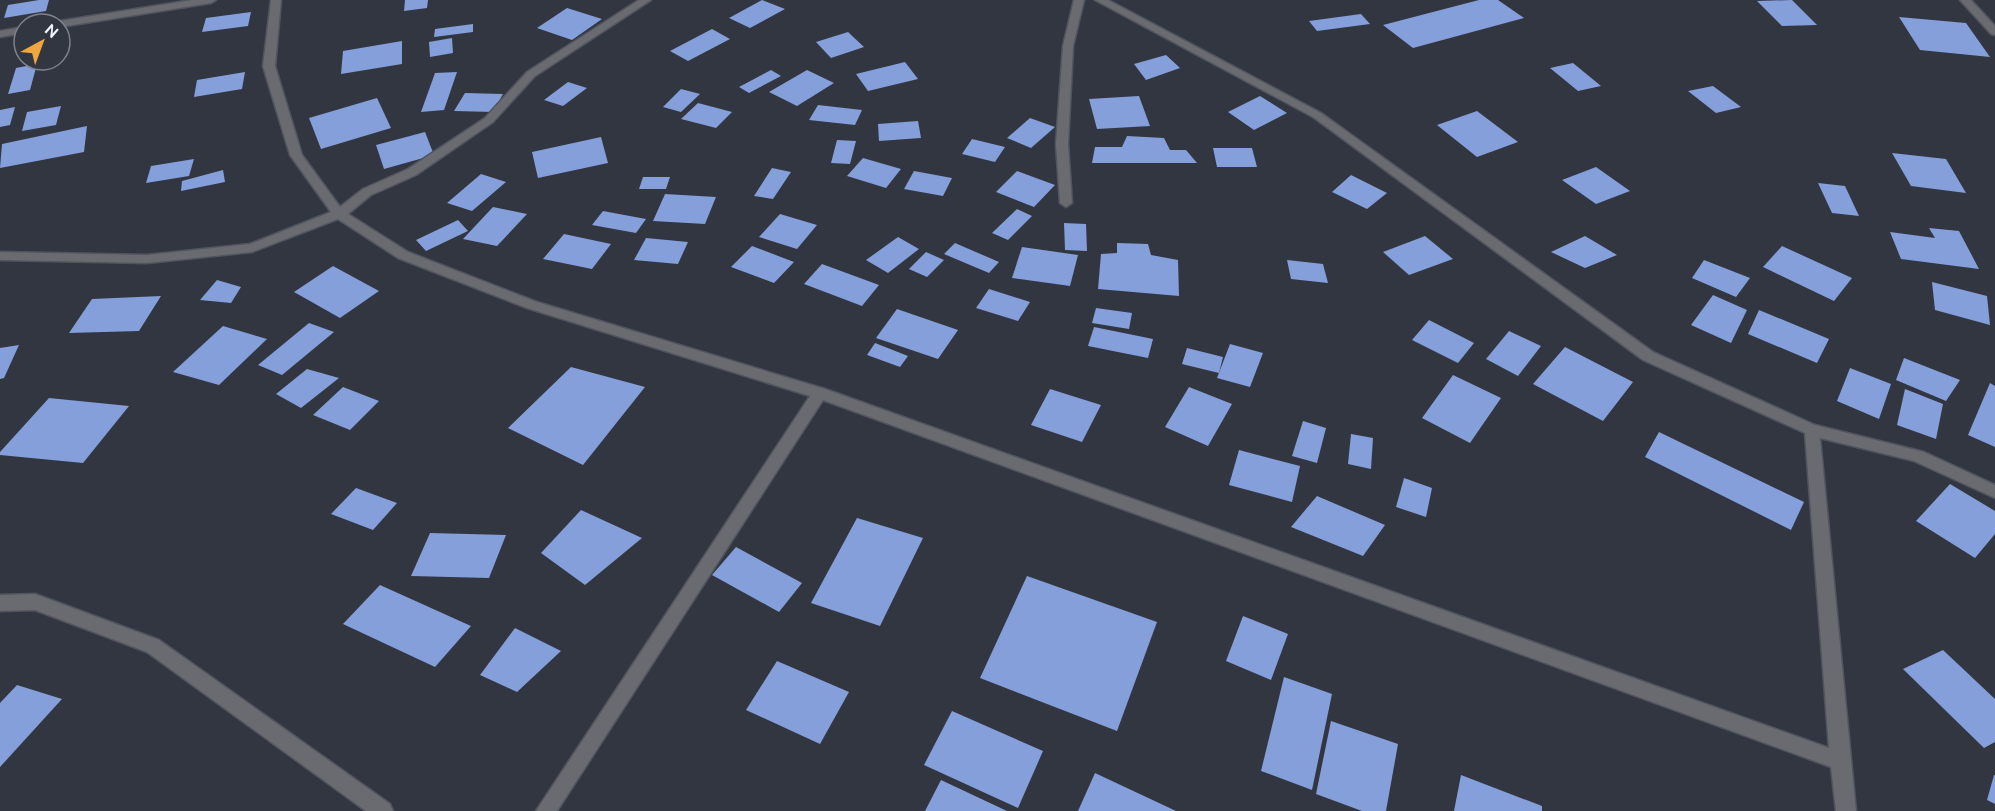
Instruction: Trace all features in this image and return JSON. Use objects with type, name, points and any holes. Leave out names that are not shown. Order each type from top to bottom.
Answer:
[{"type":"street","points":[[72,22],[211,0]]},
{"type":"street","points":[[276,0],[269,66],[296,155],[339,214],[402,255],[532,305],[820,393],[1839,761]]},
{"type":"street","points":[[0,256],[147,258],[252,248],[339,214],[368,192],[412,172],[489,120],[531,74],[646,0]]},
{"type":"street","points":[[1066,203],[1062,144],[1068,46],[1079,0]]},
{"type":"street","points":[[1100,0],[1317,115],[1648,356],[1812,430],[1918,456],[1995,492]]},
{"type":"street","points":[[1965,0],[1995,32]]},
{"type":"street","points":[[546,811],[820,393]]},
{"type":"street","points":[[1812,430],[1839,761],[1846,811]]},
{"type":"street","points":[[0,603],[35,602],[153,646],[383,811]]},
{"type":"building","points":[[49,0],[46,11],[12,12],[12,17],[4,18],[8,5]]},
{"type":"building","points":[[405,0],[428,0],[427,8],[404,11]]},
{"type":"building","points":[[762,0],[785,9],[750,28],[729,18]]},
{"type":"building","points":[[1479,0],[1498,0],[1524,18],[1413,48],[1383,25]]},
{"type":"building","points":[[1792,0],[1817,25],[1782,26],[1757,1]]},
{"type":"building","points":[[567,8],[602,19],[572,40],[537,28]]},
{"type":"building","points":[[251,12],[248,26],[202,32],[206,18]]},
{"type":"building","points":[[1361,14],[1370,24],[1317,31],[1309,21]]},
{"type":"building","points":[[1899,17],[1966,23],[1990,57],[1920,50]]},
{"type":"building","points":[[473,24],[473,32],[434,37],[435,29]]},
{"type":"building","points":[[712,29],[730,39],[688,61],[670,51]]},
{"type":"building","points":[[848,32],[864,47],[831,58],[816,42]]},
{"type":"building","points":[[452,38],[453,53],[430,57],[429,42]]},
{"type":"building","points":[[402,41],[402,64],[341,74],[343,51]]},
{"type":"building","points":[[1166,55],[1180,68],[1146,80],[1134,64]]},
{"type":"building","points":[[905,62],[918,79],[868,91],[856,74]]},
{"type":"building","points":[[1573,63],[1601,86],[1578,91],[1550,68]]},
{"type":"building","points":[[771,70],[781,76],[749,93],[739,87]]},
{"type":"building","points":[[807,70],[834,83],[797,106],[769,92]]},
{"type":"building","points":[[15,72],[35,72],[30,90],[8,94]]},
{"type":"building","points":[[245,72],[242,89],[194,97],[197,80]]},
{"type":"building","points":[[457,72],[444,110],[421,112],[435,73]]},
{"type":"building","points":[[568,82],[587,88],[563,106],[544,100]]},
{"type":"building","points":[[1713,86],[1741,107],[1716,113],[1688,91]]},
{"type":"building","points":[[681,89],[700,94],[681,112],[663,107]]},
{"type":"building","points":[[465,93],[503,94],[493,112],[454,111]]},
{"type":"building","points":[[1139,96],[1150,126],[1097,129],[1089,99]]},
{"type":"building","points":[[1260,96],[1287,113],[1254,130],[1228,112]]},
{"type":"building","points":[[377,98],[391,128],[321,149],[309,118]]},
{"type":"building","points":[[698,103],[732,112],[716,128],[681,119]]},
{"type":"building","points":[[818,105],[862,110],[855,125],[809,120]]},
{"type":"building","points":[[61,106],[56,125],[22,131],[27,112]]},
{"type":"building","points":[[15,107],[10,125],[0,127],[0,110]]},
{"type":"building","points":[[1477,111],[1518,142],[1477,157],[1437,125]]},
{"type":"building","points":[[1030,118],[1055,127],[1031,148],[1007,138]]},
{"type":"building","points":[[918,121],[921,138],[879,141],[878,124]]},
{"type":"building","points":[[87,126],[84,152],[0,168],[2,144]]},
{"type":"building","points":[[425,132],[434,155],[384,169],[376,145]]},
{"type":"building","points":[[1127,136],[1164,138],[1170,150],[1186,150],[1197,163],[1092,163],[1095,147],[1122,147]]},
{"type":"building","points":[[601,137],[608,163],[538,178],[532,152]]},
{"type":"building","points":[[972,139],[1005,147],[995,162],[962,154]]},
{"type":"building","points":[[837,140],[856,141],[850,164],[831,163]]},
{"type":"building","points":[[1213,148],[1252,148],[1257,167],[1217,167]]},
{"type":"building","points":[[1892,153],[1946,159],[1966,193],[1911,186]]},
{"type":"building","points":[[863,158],[901,169],[886,188],[847,176]]},
{"type":"building","points":[[194,159],[189,176],[146,183],[151,166]]},
{"type":"building","points":[[1596,167],[1630,191],[1596,204],[1562,180]]},
{"type":"building","points":[[772,168],[791,172],[773,199],[754,196]]},
{"type":"building","points":[[223,170],[225,182],[181,191],[182,181]]},
{"type":"building","points":[[914,171],[952,178],[943,196],[904,189]]},
{"type":"building","points":[[1017,171],[1055,185],[1034,207],[996,192]]},
{"type":"building","points":[[481,174],[506,182],[472,211],[447,203]]},
{"type":"building","points":[[1351,175],[1387,193],[1367,209],[1332,192]]},
{"type":"building","points":[[643,177],[670,177],[666,189],[639,189]]},
{"type":"building","points":[[1818,183],[1845,186],[1859,216],[1832,213]]},
{"type":"building","points":[[665,194],[716,197],[705,224],[653,221]]},
{"type":"building","points":[[493,207],[527,214],[497,246],[463,239]]},
{"type":"building","points":[[1017,209],[1032,216],[1008,240],[992,233]]},
{"type":"building","points":[[603,211],[646,219],[636,233],[592,225]]},
{"type":"building","points":[[780,214],[817,225],[797,249],[759,237]]},
{"type":"building","points":[[458,220],[468,231],[426,251],[416,240]]},
{"type":"building","points":[[1064,223],[1086,224],[1087,251],[1065,250]]},
{"type":"building","points":[[1929,228],[1959,231],[1979,269],[1901,259],[1890,232],[1935,238]]},
{"type":"building","points":[[564,234],[611,244],[592,269],[543,259]]},
{"type":"building","points":[[1425,236],[1453,259],[1409,275],[1383,252]]},
{"type":"building","points":[[1585,236],[1617,255],[1585,268],[1551,252]]},
{"type":"building","points":[[898,237],[919,249],[888,273],[866,260]]},
{"type":"building","points":[[646,238],[688,242],[678,264],[634,260]]},
{"type":"building","points":[[955,243],[999,262],[989,273],[944,254]]},
{"type":"building","points":[[1117,243],[1148,244],[1151,255],[1178,260],[1179,296],[1098,289],[1101,254],[1117,253]]},
{"type":"building","points":[[752,246],[794,262],[774,283],[731,267]]},
{"type":"building","points":[[1782,246],[1852,278],[1834,301],[1763,267]]},
{"type":"building","points":[[1022,247],[1078,255],[1070,286],[1012,278]]},
{"type":"building","points":[[926,252],[944,260],[927,277],[909,269]]},
{"type":"building","points":[[1287,260],[1323,264],[1328,283],[1291,279]]},
{"type":"building","points":[[1704,260],[1750,278],[1736,297],[1692,278]]},
{"type":"building","points":[[822,264],[879,285],[862,306],[804,284]]},
{"type":"building","points":[[333,266],[379,291],[340,318],[294,292]]},
{"type":"building","points":[[217,280],[241,287],[231,303],[200,300]]},
{"type":"building","points":[[1932,282],[1987,296],[1990,325],[1935,310]]},
{"type":"building","points":[[989,289],[1030,302],[1018,321],[976,308]]},
{"type":"building","points":[[1713,295],[1747,310],[1731,343],[1691,325]]},
{"type":"building","points":[[161,296],[139,331],[69,333],[92,299]]},
{"type":"building","points":[[1096,308],[1132,313],[1129,329],[1092,323]]},
{"type":"building","points":[[897,309],[958,330],[938,359],[876,338]]},
{"type":"building","points":[[1759,310],[1829,339],[1817,363],[1748,334]]},
{"type":"building","points":[[1429,320],[1474,343],[1458,363],[1412,340]]},
{"type":"building","points":[[309,323],[334,332],[282,375],[258,365]]},
{"type":"building","points":[[223,326],[267,339],[219,385],[173,372]]},
{"type":"building","points":[[1094,327],[1153,339],[1148,358],[1088,346]]},
{"type":"building","points":[[1509,331],[1541,346],[1518,376],[1486,359]]},
{"type":"building","points":[[875,343],[908,356],[900,367],[867,355]]},
{"type":"building","points":[[1230,344],[1263,353],[1250,387],[1217,378]]},
{"type":"building","points":[[19,345],[4,378],[0,379],[0,348]]},
{"type":"building","points":[[1565,347],[1633,382],[1603,421],[1533,384]]},
{"type":"building","points":[[1187,348],[1223,357],[1219,373],[1182,364]]},
{"type":"building","points":[[1904,358],[1960,380],[1946,401],[1896,380]]},
{"type":"building","points":[[571,367],[645,387],[583,465],[508,428]]},
{"type":"building","points":[[1850,368],[1891,384],[1879,419],[1837,401]]},
{"type":"building","points":[[307,369],[339,378],[301,408],[276,394]]},
{"type":"building","points":[[1453,375],[1501,398],[1470,443],[1422,418]]},
{"type":"building","points":[[1990,383],[1995,386],[1995,447],[1968,435]]},
{"type":"building","points":[[343,387],[379,401],[350,430],[313,415]]},
{"type":"building","points":[[1189,387],[1232,404],[1208,446],[1165,427]]},
{"type":"building","points":[[1050,389],[1101,405],[1082,442],[1031,425]]},
{"type":"building","points":[[1905,389],[1943,404],[1936,439],[1897,425]]},
{"type":"building","points":[[49,398],[129,406],[83,463],[0,455],[0,452]]},
{"type":"building","points":[[1303,421],[1326,428],[1317,463],[1292,456]]},
{"type":"building","points":[[1659,432],[1804,502],[1791,530],[1645,457]]},
{"type":"building","points":[[1351,434],[1373,438],[1371,469],[1348,464]]},
{"type":"building","points":[[1239,450],[1300,466],[1292,502],[1229,485]]},
{"type":"building","points":[[1404,478],[1432,488],[1426,517],[1396,507]]},
{"type":"building","points":[[1950,484],[1995,511],[1995,534],[1975,558],[1916,521]]},
{"type":"building","points":[[356,488],[397,503],[373,530],[331,514]]},
{"type":"building","points":[[1317,496],[1385,525],[1363,556],[1291,527]]},
{"type":"building","points":[[581,510],[642,538],[585,585],[541,553]]},
{"type":"building","points":[[857,518],[923,538],[880,626],[811,603]]},
{"type":"building","points":[[430,533],[506,535],[489,578],[411,576]]},
{"type":"building","points":[[736,547],[802,583],[779,612],[712,575]]},
{"type":"building","points":[[1027,576],[1157,622],[1117,731],[980,678]]},
{"type":"building","points":[[380,585],[471,626],[435,667],[343,624]]},
{"type":"building","points":[[1243,616],[1288,634],[1271,680],[1226,661]]},
{"type":"building","points":[[515,628],[561,651],[517,692],[480,675]]},
{"type":"building","points":[[1943,650],[1995,699],[1995,742],[1984,748],[1903,669]]},
{"type":"building","points":[[777,661],[849,692],[820,744],[746,710]]},
{"type":"building","points":[[1284,677],[1332,694],[1312,790],[1261,771]]},
{"type":"building","points":[[17,685],[62,699],[0,767],[0,703]]},
{"type":"building","points":[[952,711],[1043,751],[1018,808],[924,765]]},
{"type":"building","points":[[1331,721],[1398,744],[1386,811],[1362,811],[1316,794]]},
{"type":"building","points":[[1095,773],[1176,811],[1078,811]]},
{"type":"building","points":[[1461,775],[1542,806],[1542,811],[1454,811]]},
{"type":"building","points":[[1995,775],[1995,804],[1987,800]]},
{"type":"building","points":[[941,780],[1007,811],[925,811]]}]
